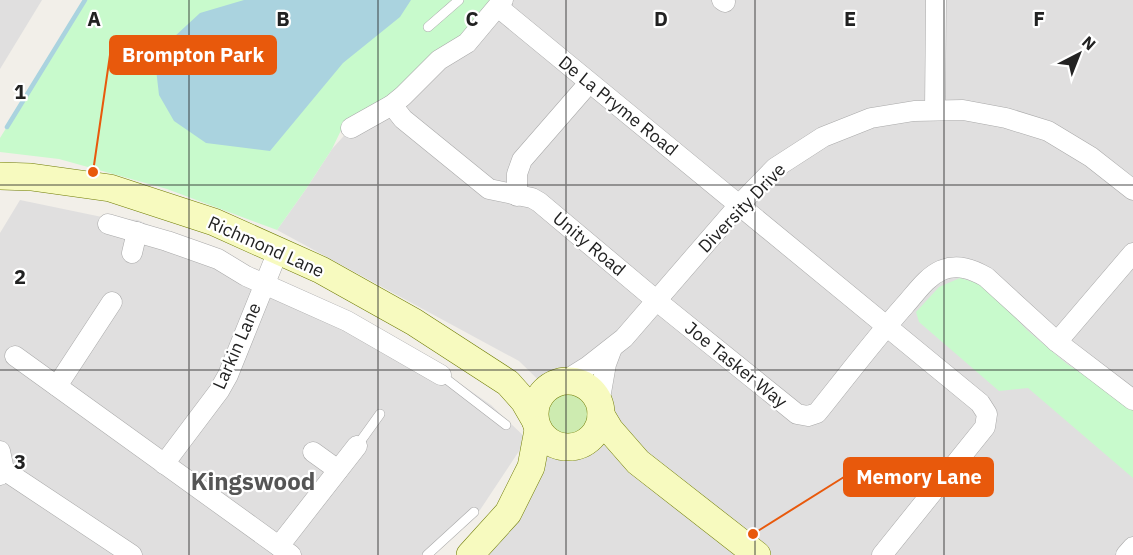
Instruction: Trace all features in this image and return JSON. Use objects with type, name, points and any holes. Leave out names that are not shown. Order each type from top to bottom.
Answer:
[{"type":"street","points":[[935,110],[936,0]]},
{"type":"street","name":"De La Pryme Road","points":[[351,128],[392,105],[439,60],[467,43],[497,2],[589,83],[980,403],[987,414],[985,427],[882,555]]},
{"type":"street","points":[[517,196],[517,174],[522,160],[589,83]]},
{"type":"street","name":"Unity Road","points":[[392,105],[403,119],[489,189],[532,198],[539,202],[657,301]]},
{"type":"street","name":"Diversity Drive","points":[[558,383],[587,367],[612,348],[657,301],[739,205],[775,168],[822,137],[871,118],[914,111],[963,110],[1006,118],[1048,130],[1091,157],[1133,190]]},
{"type":"street","name":"Richmond Lane","points":[[0,176],[31,177],[110,188],[214,222],[321,270],[414,322],[508,383],[524,401],[537,425]]},
{"type":"street","name":"Richmond Lane","points":[[108,224],[218,259],[246,276]]},
{"type":"street","points":[[132,253],[138,232]]},
{"type":"street","name":"Larkin Lane","points":[[164,464],[219,391],[228,375],[278,251]]},
{"type":"street","points":[[1057,342],[1133,253]]},
{"type":"street","name":"Joe Tasker Way","points":[[657,301],[788,408],[797,414],[808,416],[817,413],[886,327],[930,277],[943,270],[956,267],[973,269],[986,277],[1057,342],[1133,400]]},
{"type":"street","name":"Larkin Lane","points":[[246,276],[286,294]]},
{"type":"street","name":"Richmond Lane","points":[[286,294],[347,321],[441,375]]},
{"type":"street","points":[[57,386],[112,302]]},
{"type":"street","name":"Diversity Drive","points":[[600,409],[606,364],[612,348]]},
{"type":"street","points":[[15,356],[285,550],[338,470],[357,446]]},
{"type":"street","points":[[508,383],[574,382],[585,386],[594,394],[610,430],[638,462],[757,555]]},
{"type":"street","points":[[470,555],[507,513],[531,467],[537,425],[535,410],[538,400],[544,391],[558,383]]},
{"type":"street","points":[[531,467],[584,443],[593,436],[599,426],[600,409]]},
{"type":"street","points":[[537,425],[545,439],[554,445],[608,451],[638,462]]},
{"type":"street","points":[[313,452],[338,470]]},
{"type":"street","points":[[1,465],[132,555]]},
{"type":"street","points":[[1126,555],[1133,547]]},
{"type":"lane","points":[[428,27],[459,0]]},
{"type":"lane","points":[[441,375],[506,425]]},
{"type":"lane","points":[[357,446],[380,414]]},
{"type":"lane","points":[[427,555],[474,512]]},
{"type":"shaded area","points":[[0,0],[42,0],[0,69]]},
{"type":"shaded area","points":[[502,0],[1133,0],[1133,555],[489,555],[569,410],[519,361],[277,230],[332,149],[351,128]]},
{"type":"shaded area","points":[[20,200],[102,217],[138,220],[255,274],[401,343],[491,405],[527,439],[480,510],[432,555],[0,555],[0,233]]},
{"type":"green space","points":[[85,0],[503,0],[403,96],[345,122],[332,149],[277,230],[167,189],[59,159],[0,152],[0,138]]},
{"type":"green space","points":[[960,278],[984,285],[1027,330],[1067,364],[1133,407],[1133,478],[1028,388],[999,391],[919,322],[916,312],[939,287]]},
{"type":"green space","points":[[561,392],[571,392],[583,399],[590,411],[590,421],[583,433],[571,440],[561,440],[546,429],[542,421],[542,411],[553,396]]},
{"type":"water","points":[[244,0],[411,0],[400,17],[343,63],[270,151],[206,143],[174,121],[159,95],[156,69],[174,37],[200,13]]},
{"type":"waterway","points":[[7,127],[85,0]]},
{"type":"place","name":"Brompton Park","points":[[93,172]]},
{"type":"place","name":"Memory Lane","points":[[753,534]]},
{"type":"district","name":"Kingswood","points":[[253,482]]}]
